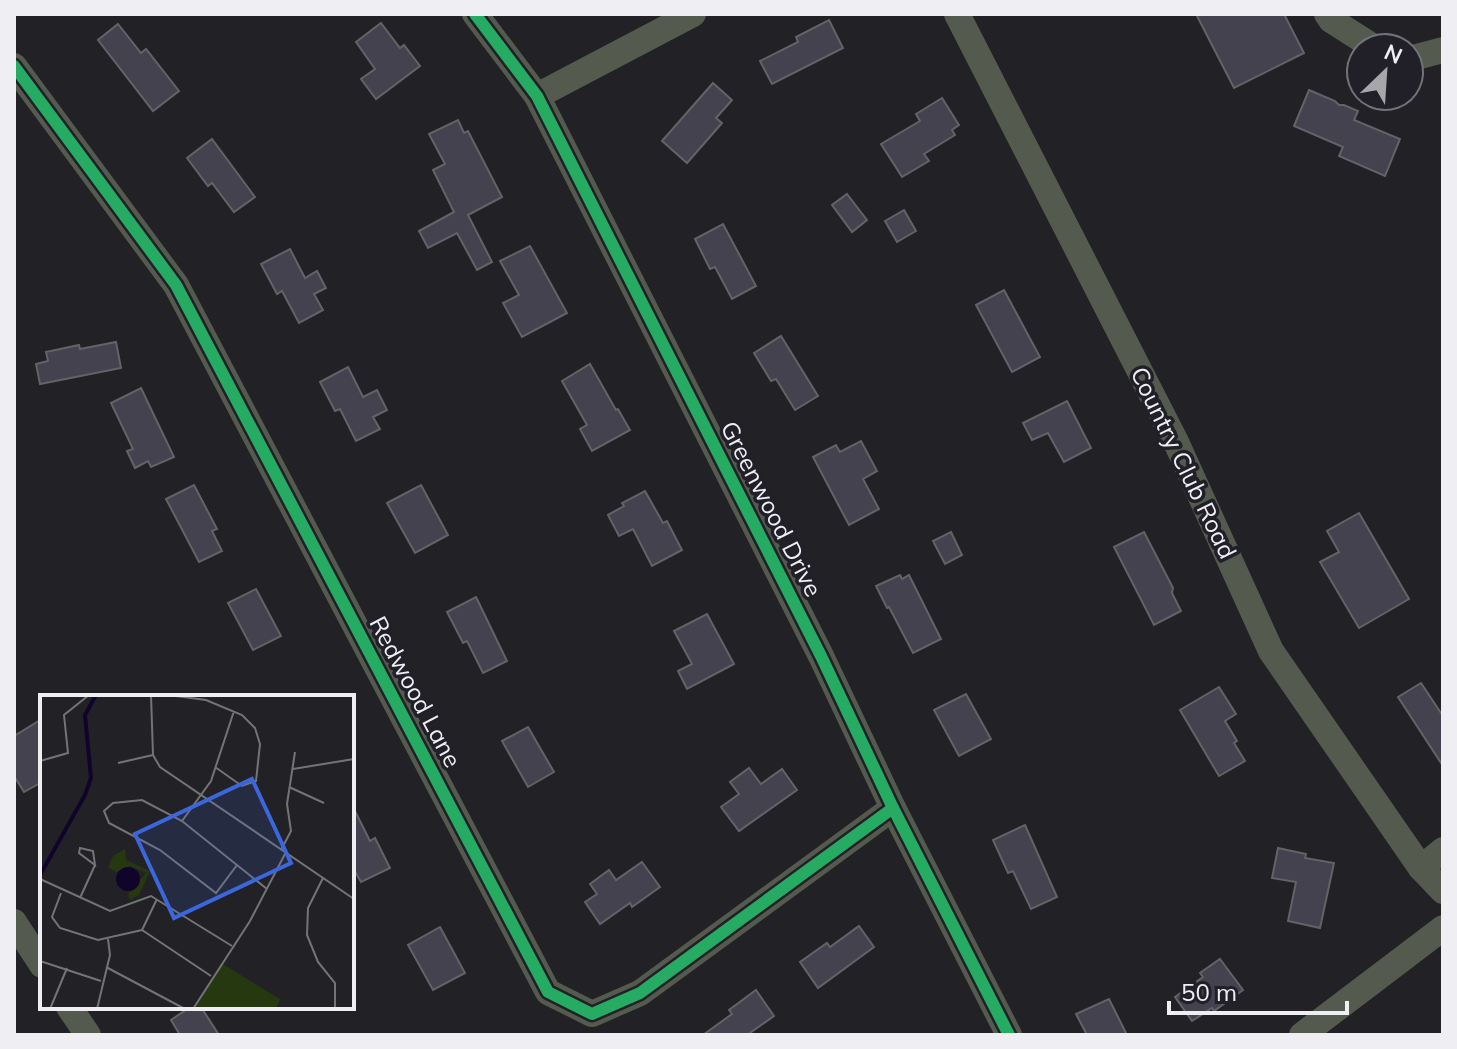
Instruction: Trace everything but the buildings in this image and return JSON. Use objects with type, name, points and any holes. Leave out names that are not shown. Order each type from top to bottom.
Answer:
[{"type":"street","name":"Greenwood Drive","points":[[475,14],[537,96],[1009,1035]]},
{"type":"street","points":[[537,96],[693,14]]},
{"type":"street","name":"Country Club Road","points":[[957,14],[1176,442],[1271,651],[1421,868],[1443,891]]},
{"type":"street","points":[[1327,14],[1350,32]]},
{"type":"street","name":"Redwood Lane","points":[[14,66],[176,285],[548,992],[592,1014],[640,993],[893,808]]},
{"type":"street","points":[[1421,868],[1443,850]]},
{"type":"street","points":[[14,922],[40,962]]},
{"type":"street","points":[[1302,1035],[1443,928]]},
{"type":"street","points":[[70,1009],[88,1035]]},
{"type":"cycle path","points":[[475,14],[537,96],[1009,1035]]},
{"type":"cycle path","points":[[14,66],[176,285],[548,992],[592,1014],[640,993],[893,808]]}]
